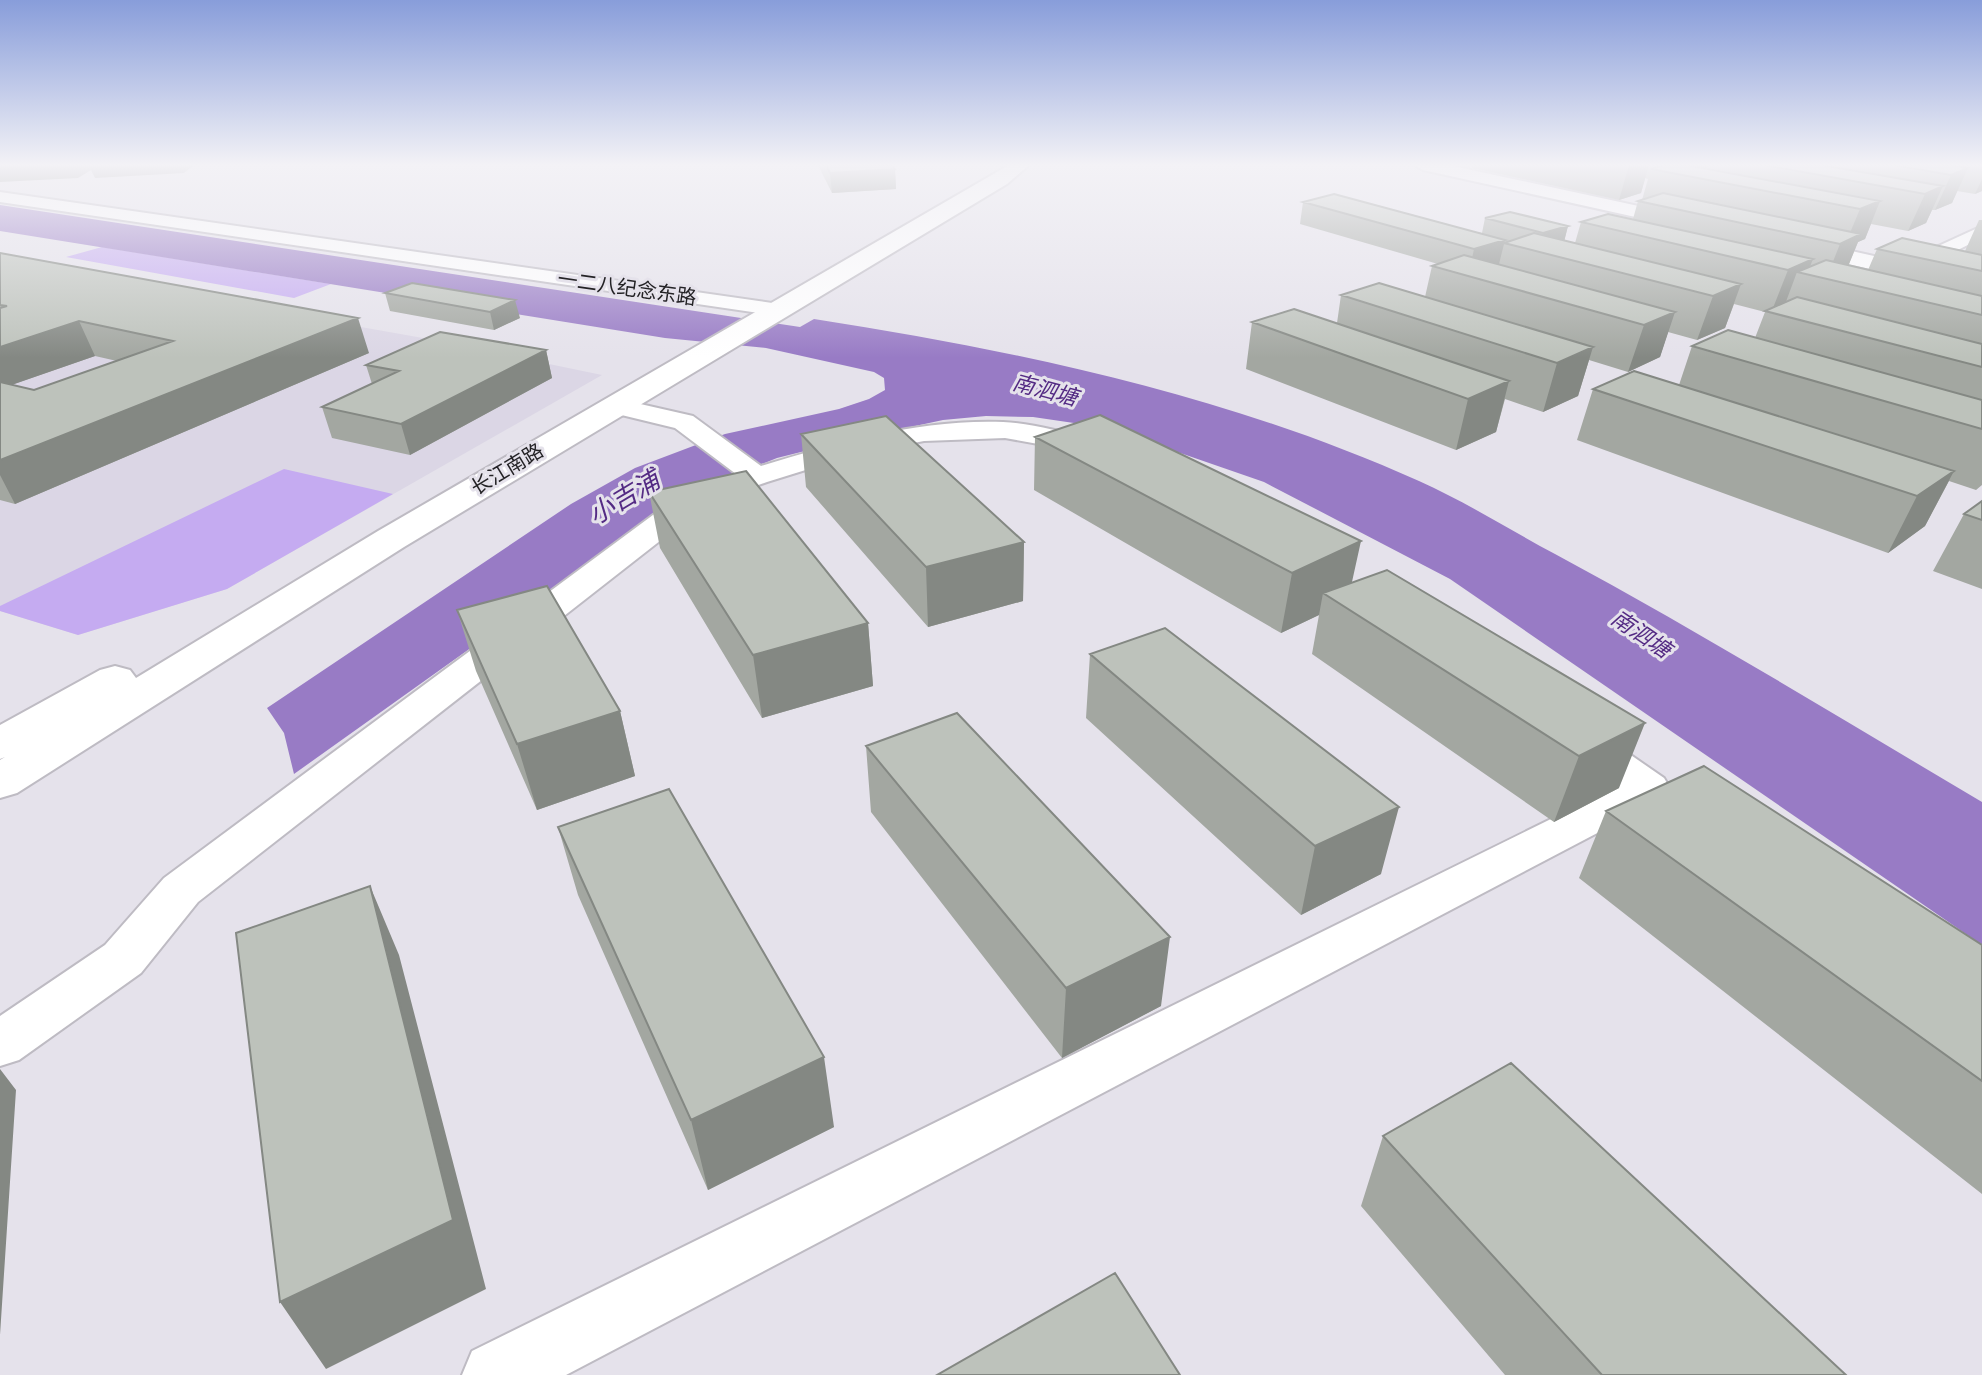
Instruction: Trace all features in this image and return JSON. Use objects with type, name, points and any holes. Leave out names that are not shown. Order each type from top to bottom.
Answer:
[{"type":"main road","name":"长江南路","points":[[0,782],[391,539],[916,229]]},
{"type":"main road","points":[[1767,240],[1982,287]]},
{"type":"main road","points":[[0,744],[88,693],[391,539]]},
{"type":"street","name":"一二八纪念东路","points":[[210,229],[770,315]]},
{"type":"street","points":[[1904,269],[1982,231]]},
{"type":"street","points":[[605,411],[682,431],[737,475]]},
{"type":"street","points":[[0,1044],[123,959],[181,890],[668,519],[737,475],[924,433],[992,430],[1088,445],[1130,463]]},
{"type":"street","points":[[496,1375],[1649,788],[1546,713]]},
{"type":"shaded area","points":[[102,247],[331,284],[294,298],[66,257]]},
{"type":"shaded area","points":[[0,263],[434,340],[602,375],[227,589],[78,635],[0,611]]},
{"type":"shaded area","points":[[284,469],[393,494],[227,589],[78,635],[0,611],[0,606]]},
{"type":"water","points":[[158,229],[800,327],[814,319],[1046,362],[1198,400],[1273,424],[1419,481],[1471,507],[1716,645],[1982,802],[1982,945],[1450,579],[1264,482],[1108,428],[1033,417],[986,416],[943,420],[841,442],[777,458],[688,493],[294,774],[284,733],[267,708],[571,504],[635,468],[725,434],[839,409],[869,399],[885,390],[884,378],[874,372],[766,348],[665,338],[0,231]]},
{"type":"building","points":[[1402,229],[1465,229],[1505,240],[1474,249]]},
{"type":"building","points":[[1528,229],[1557,229],[1543,233]]},
{"type":"building","points":[[1612,229],[1677,229],[1813,259],[1788,270]]},
{"type":"building","points":[[1770,229],[1838,229],[1861,234],[1840,244]]},
{"type":"building","points":[[1534,233],[1741,284],[1713,296],[1504,243]]},
{"type":"building","points":[[1902,238],[1982,255],[1982,271],[1877,249]]},
{"type":"building","points":[[0,253],[358,318],[0,460],[0,382],[34,390],[173,341],[79,321],[0,347],[0,308],[7,306],[0,305]]},
{"type":"building","points":[[1464,255],[1675,312],[1644,325],[1432,266]]},
{"type":"building","points":[[1826,260],[1982,296],[1982,315],[1797,272]]},
{"type":"building","points":[[412,283],[515,300],[490,312],[385,293]]},
{"type":"building","points":[[1379,283],[1593,347],[1557,363],[1341,295]]},
{"type":"building","points":[[1797,297],[1982,344],[1982,367],[1765,311]]},
{"type":"building","points":[[1294,309],[1509,381],[1468,399],[1252,322]]},
{"type":"building","points":[[1728,330],[1982,400],[1982,429],[1692,346]]},
{"type":"building","points":[[440,332],[546,350],[401,424],[322,407],[399,371],[366,365]]},
{"type":"building","points":[[1634,371],[1954,471],[1917,496],[1593,389]]},
{"type":"building","points":[[1100,415],[1361,541],[1292,573],[1035,437]]},
{"type":"building","points":[[886,416],[1024,542],[926,567],[801,434]]},
{"type":"building","points":[[746,471],[868,623],[753,655],[649,492]]},
{"type":"building","points":[[1982,501],[1982,520],[1964,514]]},
{"type":"building","points":[[1387,570],[1645,723],[1579,756],[1323,593]]},
{"type":"building","points":[[547,586],[620,711],[517,744],[457,610]]},
{"type":"building","points":[[1165,628],[1399,807],[1315,846],[1090,654]]},
{"type":"building","points":[[957,713],[1170,937],[1066,988],[866,746]]},
{"type":"building","points":[[1704,766],[1982,945],[1982,1081],[1606,811]]},
{"type":"building","points":[[669,789],[824,1057],[691,1120],[558,827]]},
{"type":"building","points":[[370,886],[453,1220],[280,1302],[236,933]]},
{"type":"building","points":[[1511,1063],[1846,1375],[1602,1375],[1383,1136]]},
{"type":"building","points":[[1115,1273],[1180,1375],[937,1375]]},
{"type":"water label","name":"南泗塘","points":[[1045,390]]},
{"type":"water label","name":"小吉浦","points":[[624,498]]},
{"type":"water label","name":"南泗塘","points":[[1641,634]]}]
